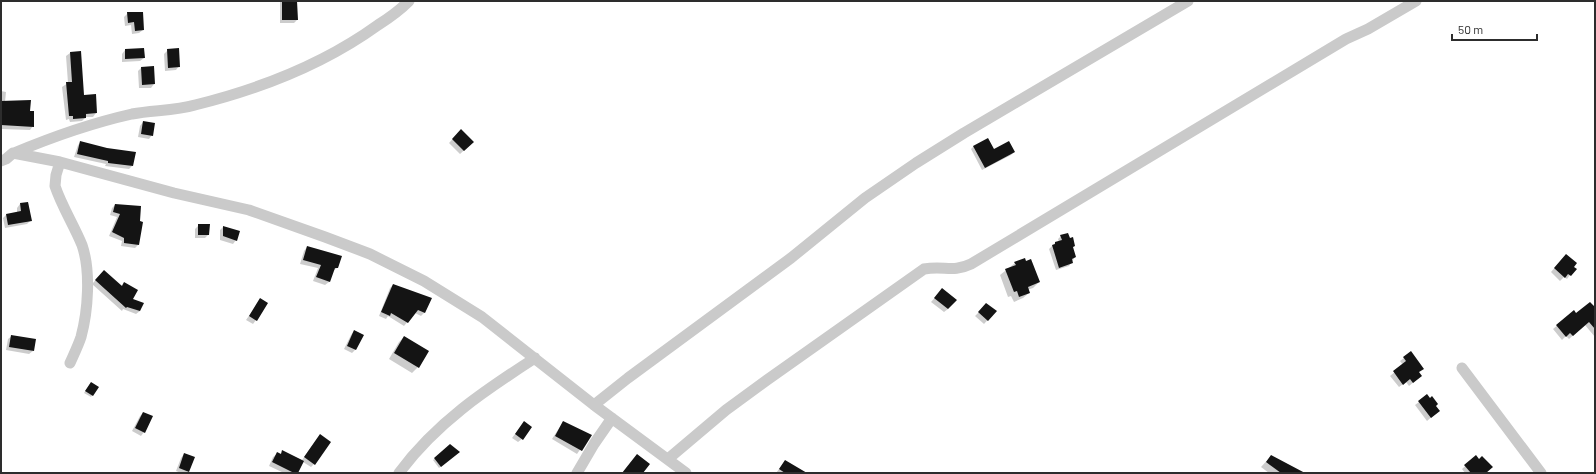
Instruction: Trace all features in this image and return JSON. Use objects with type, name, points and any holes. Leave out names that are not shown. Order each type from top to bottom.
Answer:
[{"type":"street","points":[[1,161],[13,153],[56,136],[133,114],[194,106],[284,77],[329,57],[357,41],[402,8],[409,1]]},
{"type":"street","points":[[594,405],[628,378],[791,258],[864,198],[964,133],[1188,1]]},
{"type":"street","points":[[668,459],[726,410],[924,269],[934,267],[961,269],[971,264],[1346,39],[1368,29],[1416,1]]},
{"type":"street","points":[[13,153],[60,162],[174,193],[254,212],[325,236],[370,254],[424,281],[482,317],[594,405],[686,473]]},
{"type":"street","points":[[60,162],[55,186],[82,246],[86,275],[86,304],[84,322],[80,338],[70,363]]},
{"type":"street","points":[[400,473],[420,448],[452,416],[536,358]]},
{"type":"street","points":[[1462,368],[1541,473]]},
{"type":"street","points":[[577,473],[594,444],[612,418]]},
{"type":"building","points":[[282,1],[297,1],[298,20],[282,20]]},
{"type":"building","points":[[127,12],[143,12],[144,30],[135,31],[134,22],[128,23]]},
{"type":"building","points":[[144,48],[145,58],[125,59],[125,49]]},
{"type":"building","points":[[179,48],[180,67],[168,68],[167,49]]},
{"type":"building","points":[[81,51],[84,95],[96,94],[97,113],[86,114],[86,118],[73,119],[73,116],[69,116],[66,82],[72,82],[70,52]]},
{"type":"building","points":[[154,66],[155,84],[142,85],[141,67]]},
{"type":"building","points":[[31,100],[30,111],[34,111],[34,127],[1,125],[1,101]]},
{"type":"building","points":[[143,121],[155,123],[153,136],[141,134]]},
{"type":"building","points":[[461,129],[474,142],[464,151],[452,139]]},
{"type":"building","points":[[988,138],[994,149],[1009,141],[1015,152],[985,168],[973,146]]},
{"type":"building","points":[[80,141],[107,148],[136,152],[133,166],[108,163],[108,161],[77,154]]},
{"type":"building","points":[[28,202],[32,221],[8,225],[6,214],[21,211],[20,203]]},
{"type":"building","points":[[115,204],[141,206],[140,221],[143,222],[139,245],[124,243],[124,238],[112,232],[120,214],[113,212]]},
{"type":"building","points":[[198,224],[210,224],[209,235],[198,235]]},
{"type":"building","points":[[223,226],[240,231],[237,241],[223,236]]},
{"type":"building","points":[[1068,233],[1070,238],[1073,237],[1075,246],[1073,247],[1076,257],[1072,259],[1073,263],[1059,268],[1052,245],[1055,244],[1055,242],[1062,240],[1060,235]]},
{"type":"building","points":[[307,246],[342,256],[338,268],[335,268],[330,282],[316,277],[321,265],[303,260]]},
{"type":"building","points":[[1566,254],[1577,263],[1574,267],[1577,269],[1571,276],[1568,274],[1565,278],[1554,268]]},
{"type":"building","points":[[1025,258],[1026,261],[1031,259],[1040,282],[1028,287],[1030,293],[1019,297],[1017,291],[1014,292],[1005,269],[1016,265],[1014,262]]},
{"type":"building","points":[[104,270],[122,286],[124,282],[138,290],[133,299],[144,303],[140,311],[126,308],[95,280]]},
{"type":"building","points":[[393,284],[432,298],[425,313],[418,310],[408,323],[391,313],[390,316],[381,312]]},
{"type":"building","points":[[942,288],[957,300],[948,309],[934,298]]},
{"type":"building","points":[[260,298],[268,303],[257,321],[249,316]]},
{"type":"building","points":[[1590,302],[1595,307],[1595,329],[1589,322],[1573,336],[1570,333],[1566,337],[1556,325],[1574,310],[1576,313]]},
{"type":"building","points":[[986,303],[997,311],[988,321],[978,312]]},
{"type":"building","points":[[354,330],[364,335],[356,350],[347,346]]},
{"type":"building","points":[[11,335],[36,339],[34,351],[9,347]]},
{"type":"building","points":[[404,336],[429,351],[419,368],[394,353]]},
{"type":"building","points":[[1411,351],[1424,369],[1419,372],[1422,376],[1413,383],[1410,379],[1403,385],[1393,371],[1406,361],[1403,357]]},
{"type":"building","points":[[91,382],[99,387],[93,396],[85,391]]},
{"type":"building","points":[[1427,394],[1430,398],[1432,396],[1438,404],[1436,406],[1440,411],[1431,418],[1418,401]]},
{"type":"building","points":[[143,412],[153,416],[145,433],[135,428]]},
{"type":"building","points":[[524,421],[532,427],[523,440],[515,434]]},
{"type":"building","points":[[563,421],[592,435],[582,451],[555,436]]},
{"type":"building","points":[[320,434],[331,442],[315,465],[304,457]]},
{"type":"building","points":[[450,444],[460,452],[441,467],[434,458]]},
{"type":"building","points":[[282,450],[304,461],[298,473],[294,473],[272,462],[277,452],[281,454]]},
{"type":"building","points":[[184,453],[195,457],[189,472],[179,468]]},
{"type":"building","points":[[637,454],[650,464],[643,473],[622,473]]},
{"type":"building","points":[[1271,455],[1305,473],[1281,473],[1266,462]]},
{"type":"building","points":[[1476,455],[1479,459],[1482,456],[1493,467],[1486,473],[1471,473],[1464,465]]},
{"type":"building","points":[[785,460],[807,473],[785,473],[779,469]]}]
